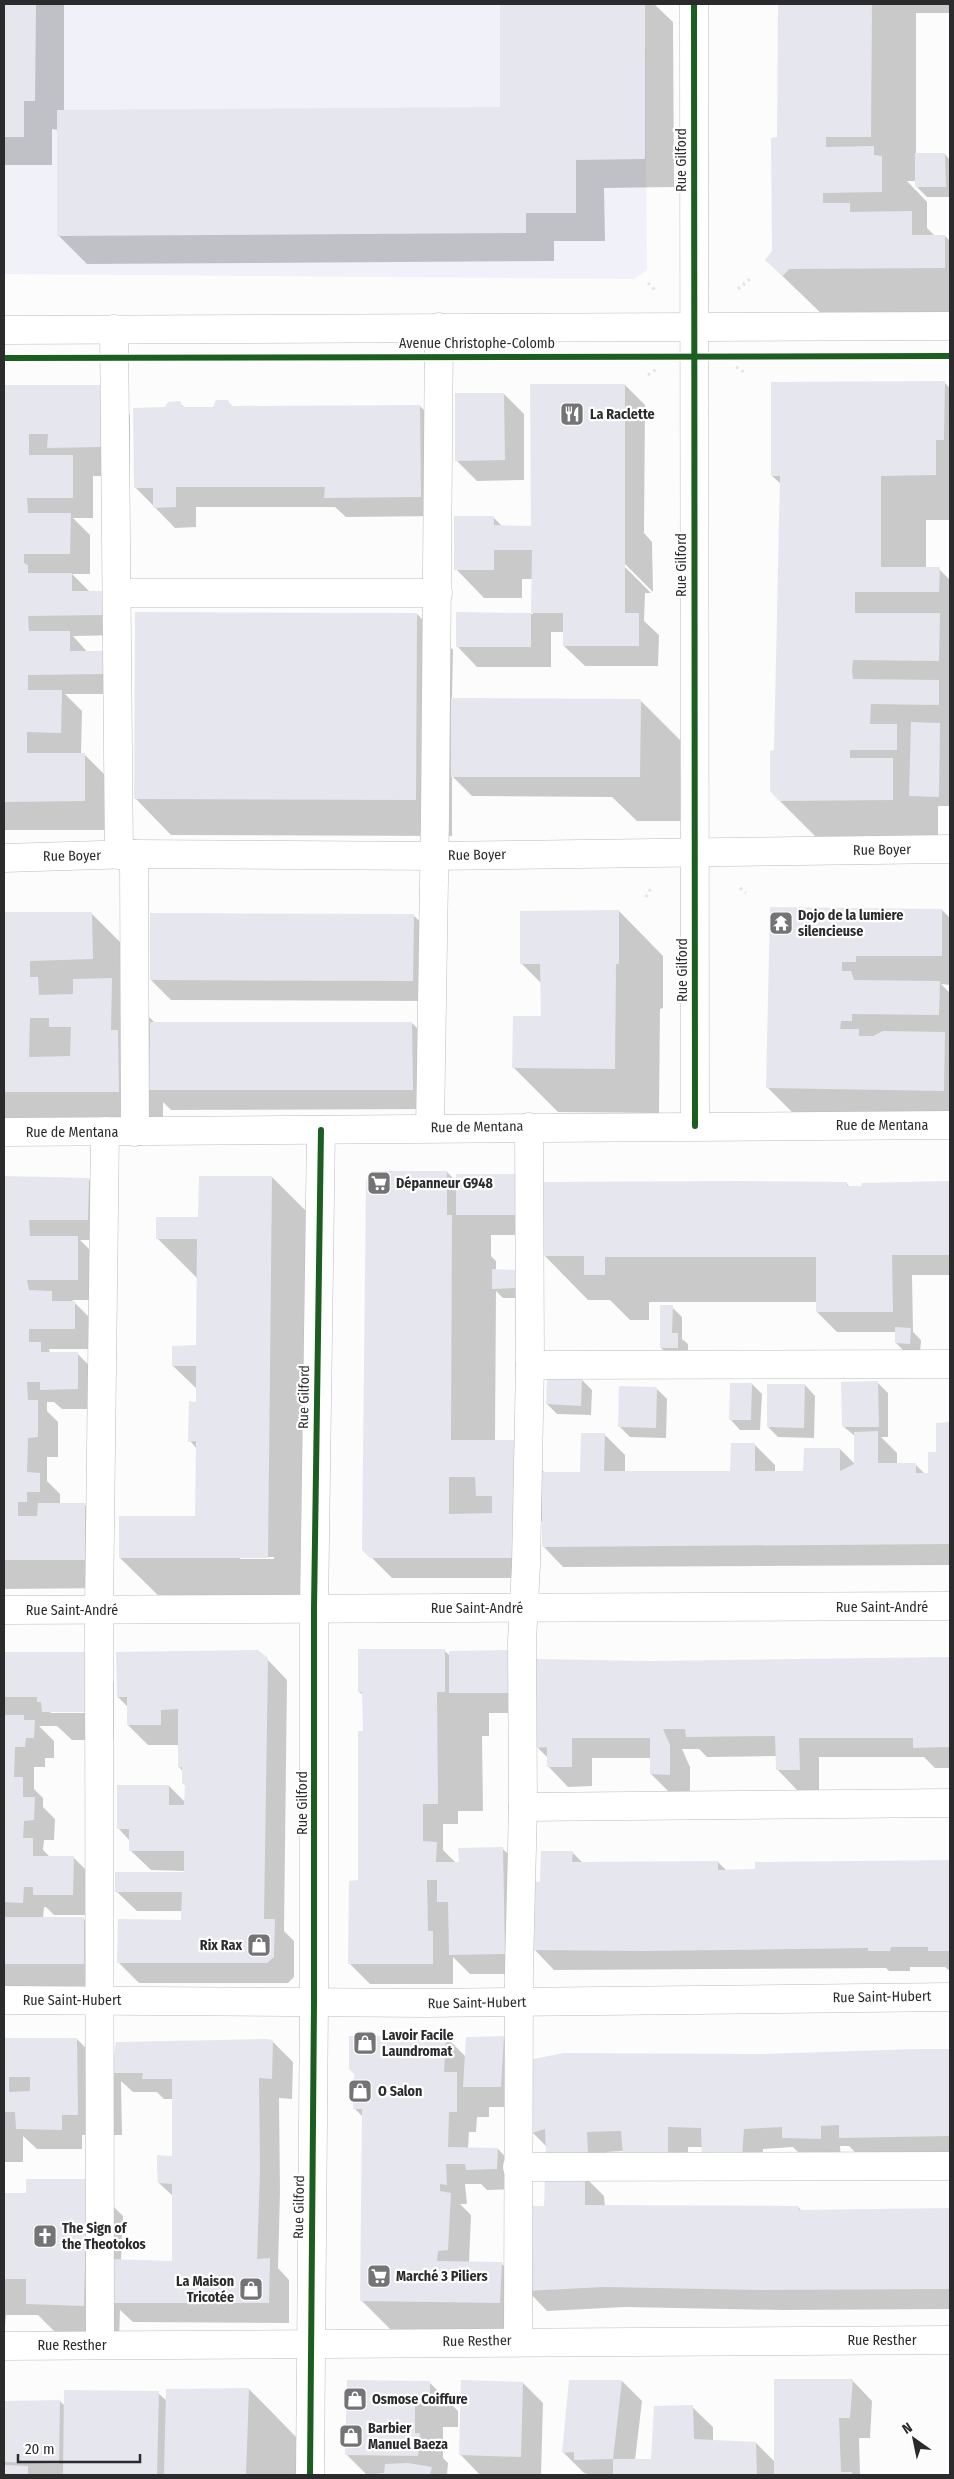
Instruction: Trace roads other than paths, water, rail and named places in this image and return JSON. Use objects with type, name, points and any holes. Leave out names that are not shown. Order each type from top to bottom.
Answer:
[{"type":"street","name":"Rue Gilford","points":[[694,4],[692,327],[695,1126]]},
{"type":"street","name":"Avenue Christophe-Colomb","points":[[4,330],[950,326]]},
{"type":"street","points":[[430,1128],[438,593],[439,327]]},
{"type":"street","points":[[114,329],[117,593],[135,1132]]},
{"type":"street","points":[[117,593],[438,593]]},
{"type":"street","name":"Rue Boyer","points":[[4,858],[126,855],[435,856],[950,849]]},
{"type":"street","name":"Rue de Mentana","points":[[4,1132],[950,1125]]},
{"type":"street","points":[[518,2341],[518,2002],[530,1365],[529,1127]]},
{"type":"street","name":"Rue Gilford","points":[[310,2475],[314,2003],[314,1609],[321,1130]]},
{"type":"street","points":[[100,2345],[99,1610],[105,1132]]},
{"type":"street","points":[[530,1365],[950,1364]]},
{"type":"street","name":"Rue Saint-André","points":[[4,1610],[950,1606]]},
{"type":"street","points":[[523,1807],[950,1803]]},
{"type":"street","name":"Rue Saint-Hubert","points":[[4,2000],[314,2003],[950,1997]]},
{"type":"street","points":[[517,2167],[950,2166]]},
{"type":"street","name":"Rue Resther","points":[[4,2346],[518,2341],[950,2340]]},
{"type":"place","name":"La Raclette","points":[[572,414]]},
{"type":"place","name":"Dojo de la lumiere silencieuse","points":[[781,923]]},
{"type":"place","name":"Dépanneur G948","points":[[379,1183]]},
{"type":"place","name":"Rix Rax","points":[[259,1945]]},
{"type":"place","name":"Lavoir Facile Laundromat","points":[[365,2043]]},
{"type":"place","name":"O Salon","points":[[360,2091]]},
{"type":"place","name":"The Sign of the Theotokos","points":[[45,2236]]},
{"type":"place","name":"Marché 3 Piliers","points":[[379,2276]]},
{"type":"place","name":"La Maison Tricotée","points":[[251,2289]]},
{"type":"place","name":"Osmose Coiffure","points":[[355,2399]]},
{"type":"place","name":"Barbier Manuel Baeza","points":[[351,2436]]}]
